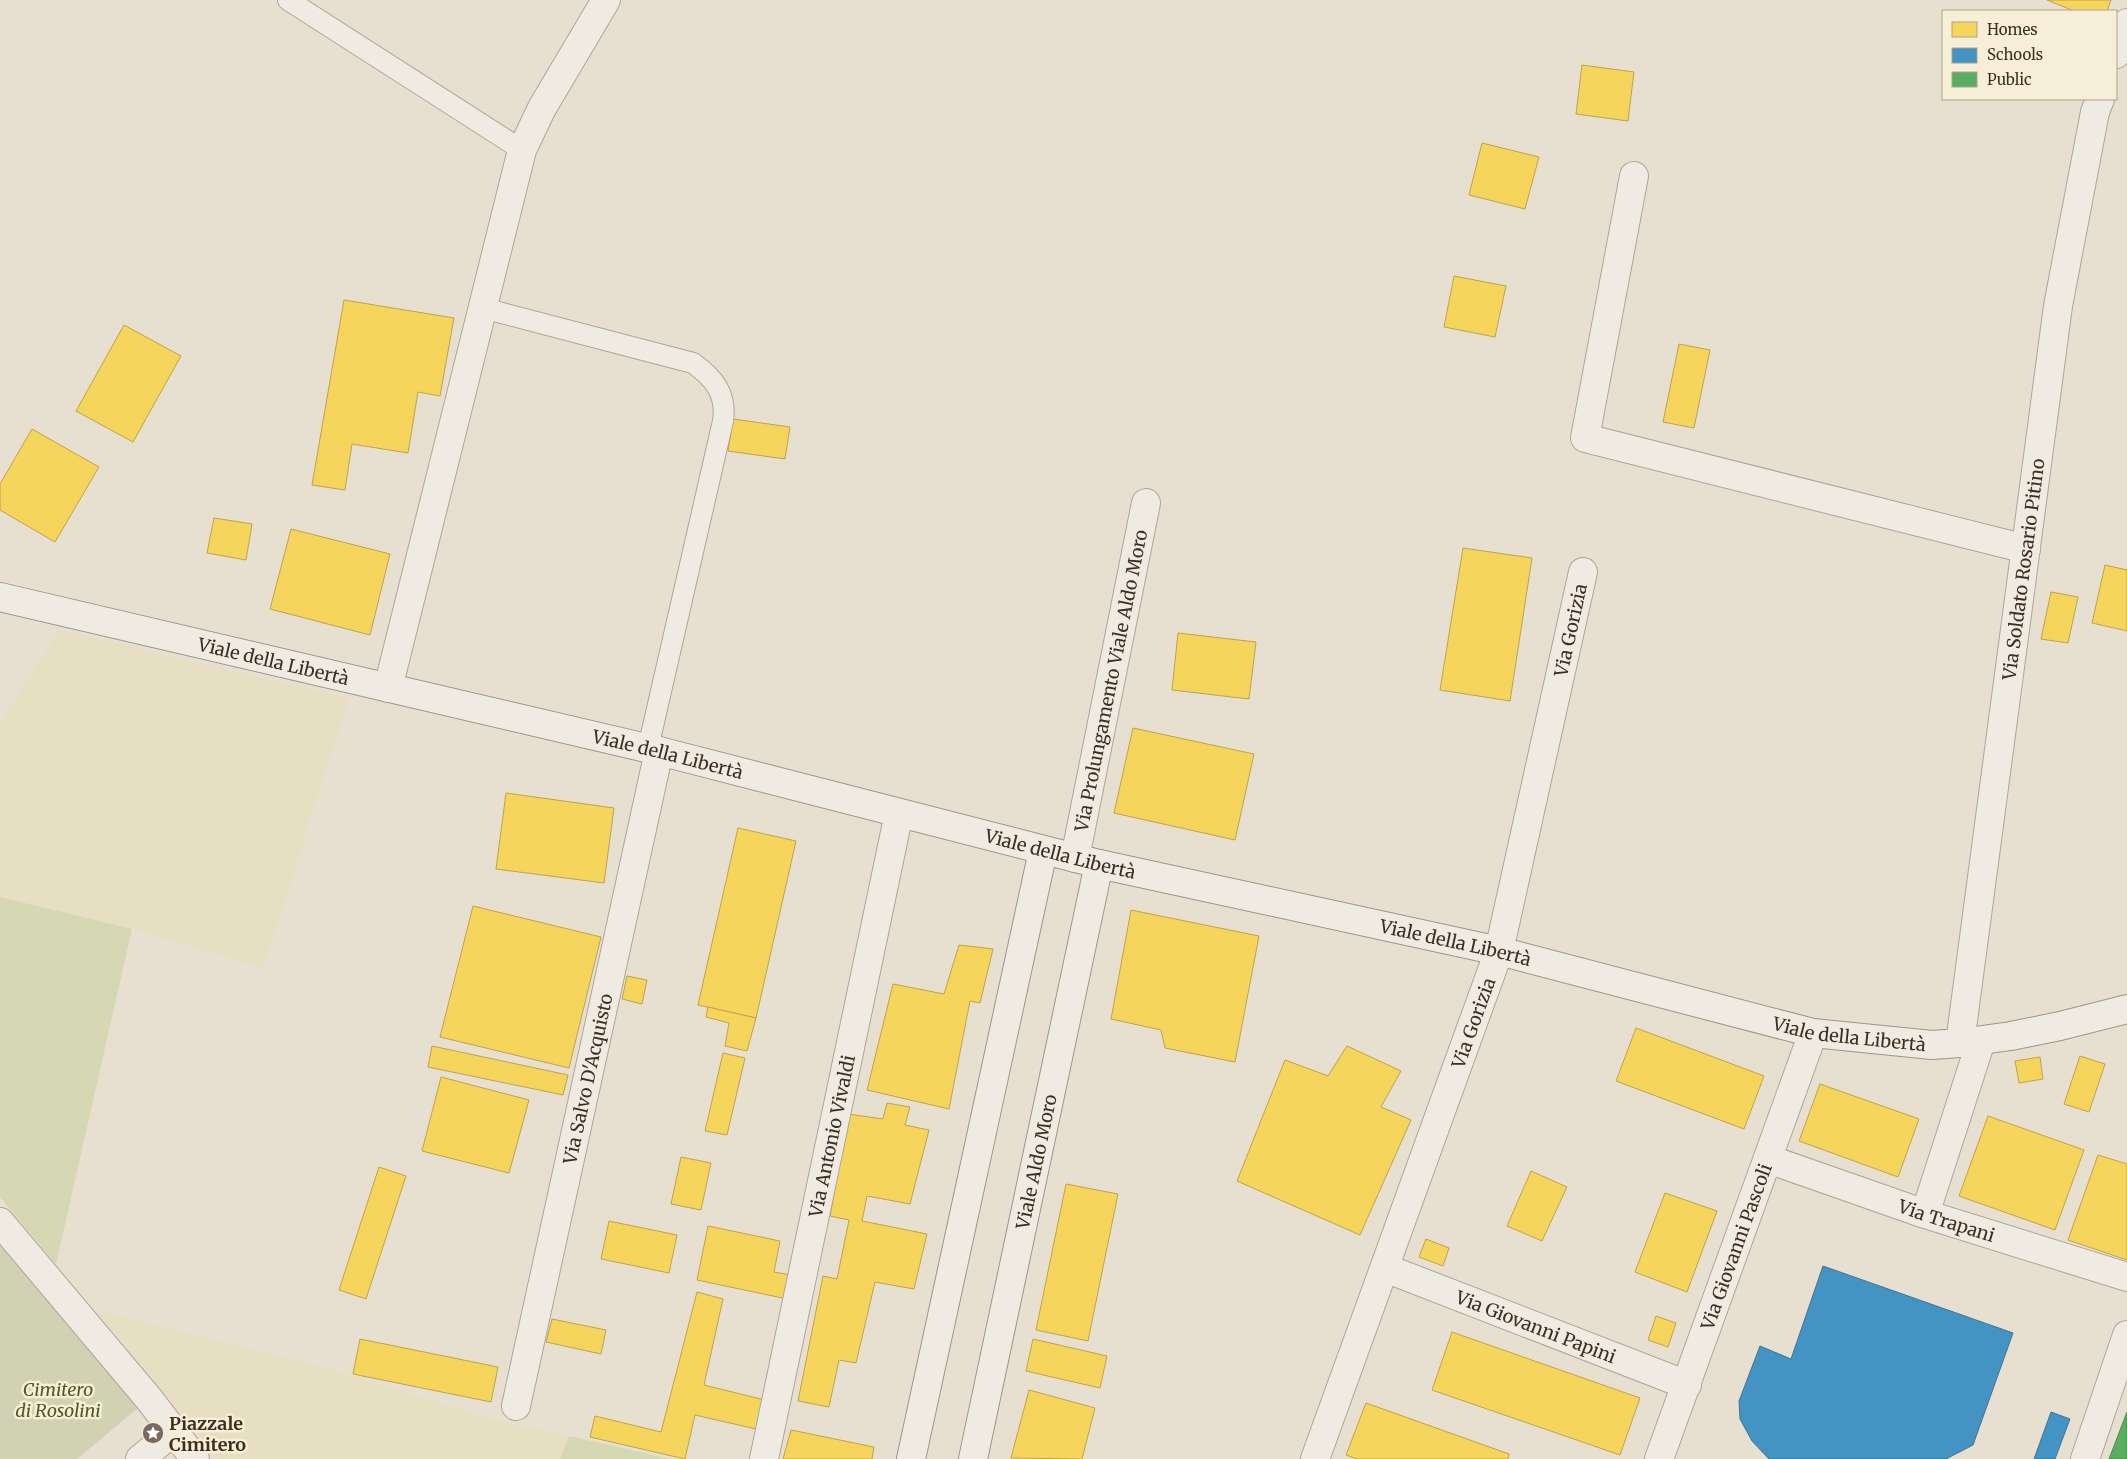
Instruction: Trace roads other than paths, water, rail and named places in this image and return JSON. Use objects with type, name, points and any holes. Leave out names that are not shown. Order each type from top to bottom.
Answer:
[{"type":"street","points":[[388,688],[522,150],[542,108],[606,0]]},
{"type":"street","points":[[2117,51],[2127,23]]},
{"type":"street","name":"Via Soldato Rosario Pitino","points":[[1925,1214],[1970,1042],[2026,549],[2058,306],[2095,112],[2100,100]]},
{"type":"street","points":[[1634,176],[1585,438],[2026,549]]},
{"type":"street","name":"Via Prolungamento Viale Aldo Moro","points":[[1087,861],[1146,503]]},
{"type":"street","name":"Via Gorizia","points":[[1315,1459],[1386,1268],[1499,951],[1583,572]]},
{"type":"street","name":"Viale della Libertà","points":[[0,597],[653,749],[1087,861],[1499,951],[1814,1033],[1932,1045],[1970,1042],[2060,1026],[2127,1009]]},
{"type":"street","name":"Via Salvo D'Acquisto","points":[[516,1406],[653,749]]},
{"type":"street","name":"Via Antonio Vivaldi","points":[[764,1459],[899,813]]},
{"type":"street","points":[[911,1459],[1043,850]]},
{"type":"street","name":"Viale Aldo Moro","points":[[973,1459],[1087,861]]},
{"type":"street","name":"Via Giovanni Pascoli","points":[[1659,1459],[1814,1033]]},
{"type":"street","name":"Via Trapani","points":[[1768,1159],[1925,1214],[2127,1276]]},
{"type":"street","points":[[0,1222],[149,1399],[195,1459]]},
{"type":"street","name":"Via Giovanni Papini","points":[[1386,1268],[1687,1385]]},
{"type":"street","points":[[2085,1459],[2127,1335]]},
{"type":"street","points":[[140,1459],[174,1431]]},
{"type":"lane","points":[[288,0],[522,150]]},
{"type":"lane","points":[[483,308],[694,363],[712,376],[719,389],[725,407],[723,421],[653,749]]},
{"type":"place","name":"Piazzale Cimitero","points":[[153,1433]]},
{"type":"park label","name":"Cimitero di Rosolini","points":[[58,1399]]}]
